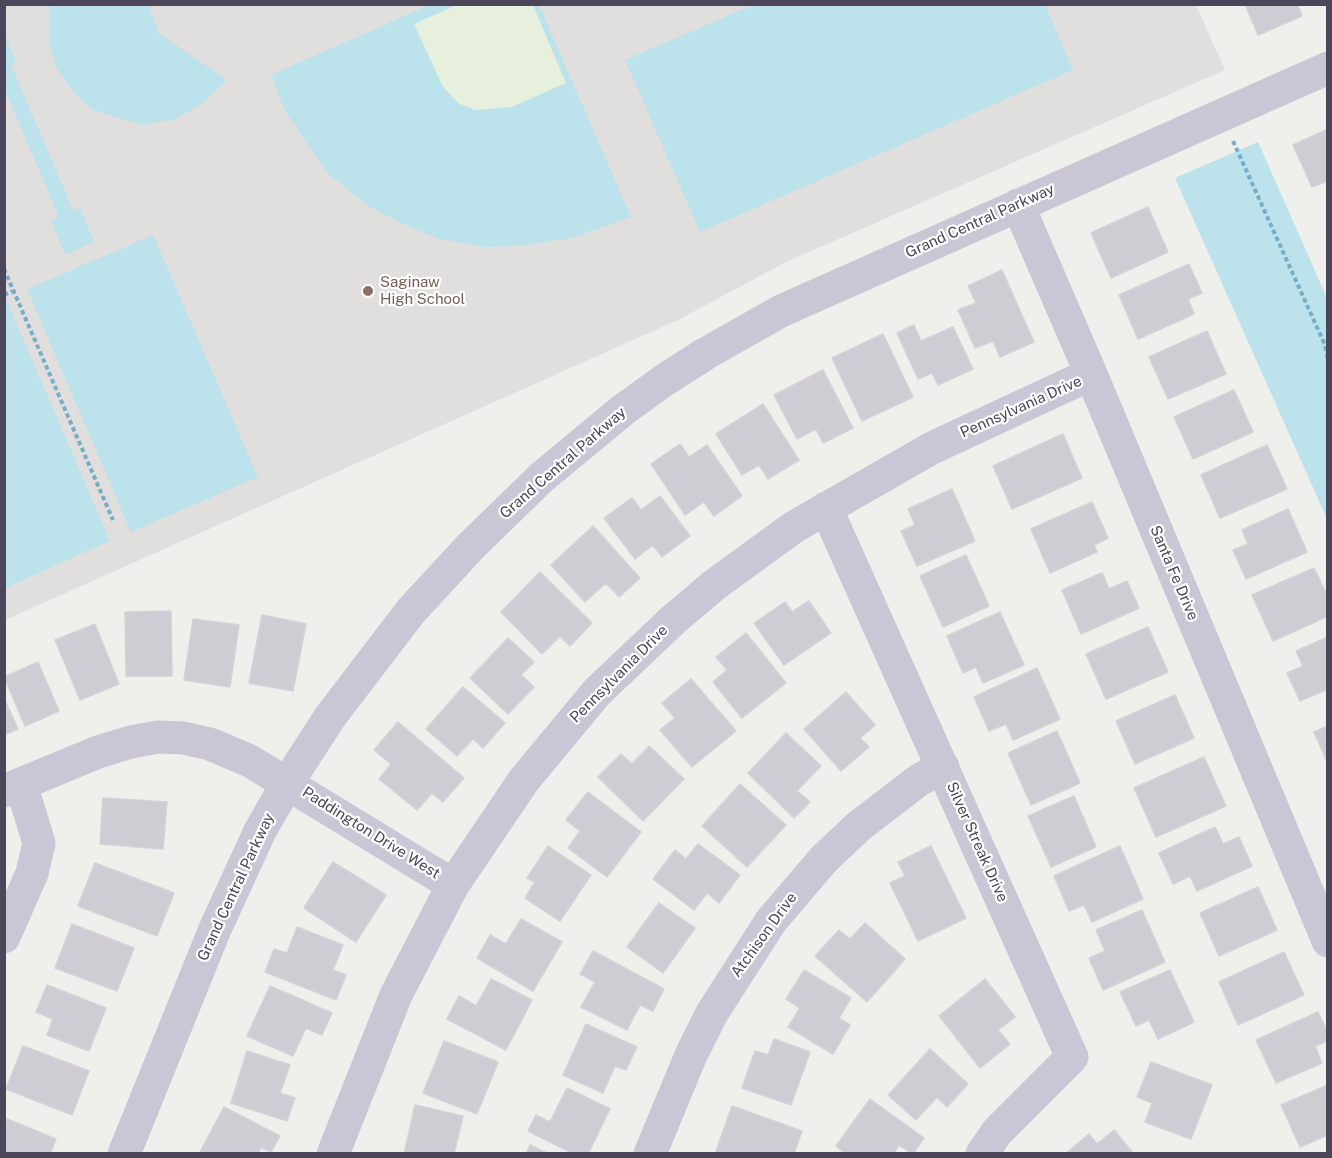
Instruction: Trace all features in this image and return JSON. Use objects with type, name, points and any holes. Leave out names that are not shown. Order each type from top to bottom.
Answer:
[{"type":"street","name":"Grand Central Parkway","points":[[124,1154],[239,874],[288,782],[370,663],[439,579],[542,477],[623,410],[705,354],[781,311],[1328,68]]},
{"type":"street","name":"Santa Fe Drive","points":[[1018,205],[1328,941]]},
{"type":"street","name":"Pennsylvania Drive","points":[[333,1154],[396,995],[453,885],[524,780],[597,692],[673,620],[713,586],[785,534],[826,508],[953,437],[1091,374]]},
{"type":"street","name":"Silver Streak Drive","points":[[826,508],[1072,1057],[997,1132],[982,1154]]},
{"type":"street","name":"Paddington Drive West","points":[[13,787],[98,752],[158,737],[210,744],[250,761],[288,782],[453,885]]},
{"type":"street","name":"Atchison Drive","points":[[650,1154],[691,1055],[712,1013],[771,921],[824,859],[859,826],[920,780],[944,767]]},
{"type":"street","points":[[4,937],[32,873],[39,843],[13,787]]},
{"type":"path","points":[[1221,114],[1325,345],[1328,360]]},
{"type":"path","points":[[4,269],[113,520]]},
{"type":"path","points":[[4,295],[13,291]]},
{"type":"shaded area","name":"Saginaw High School","points":[[4,5],[1196,5],[1225,70],[786,262],[678,320],[5,620]]},
{"type":"shaded area","points":[[50,5],[151,5],[150,10],[160,34],[227,80],[201,104],[176,119],[142,125],[92,110],[72,90],[57,69],[49,45]]},
{"type":"shaded area","points":[[429,5],[539,5],[631,217],[572,238],[527,245],[484,247],[440,239],[405,225],[373,209],[327,173],[285,111],[271,75]]},
{"type":"shaded area","points":[[753,5],[1045,5],[1073,70],[700,232],[625,60]]},
{"type":"shaded area","points":[[5,35],[16,62],[11,65],[73,210],[80,208],[94,242],[65,255],[51,221],[59,217],[5,90]]},
{"type":"shaded area","points":[[1258,142],[1327,298],[1327,519],[1175,178]]},
{"type":"shaded area","points":[[153,235],[258,477],[131,532],[27,289]]},
{"type":"shaded area","points":[[6,299],[110,541],[5,588],[4,300]]},
{"type":"sand","points":[[457,5],[533,5],[566,83],[512,107],[475,110],[458,103],[443,87],[414,24]]},
{"type":"building","points":[[1245,4],[1297,4],[1302,16],[1258,35]]},
{"type":"building","points":[[1328,129],[1328,181],[1312,187],[1293,145]]},
{"type":"building","points":[[1148,207],[1168,252],[1111,278],[1091,233]]},
{"type":"building","points":[[1189,264],[1202,293],[1188,299],[1194,314],[1138,339],[1119,295]]},
{"type":"building","points":[[1002,270],[1034,342],[1000,357],[993,341],[975,348],[958,310],[976,303],[968,286]]},
{"type":"building","points":[[914,325],[921,341],[953,327],[973,369],[938,385],[932,373],[918,379],[897,333]]},
{"type":"building","points":[[1207,331],[1226,374],[1168,399],[1149,357]]},
{"type":"building","points":[[883,334],[913,397],[862,421],[832,358]]},
{"type":"building","points":[[823,370],[853,428],[823,443],[816,429],[797,439],[774,395]]},
{"type":"building","points":[[1234,390],[1253,432],[1193,459],[1174,417]]},
{"type":"building","points":[[763,404],[799,460],[768,479],[759,465],[742,475],[716,434]]},
{"type":"building","points":[[1063,434],[1082,478],[1012,509],[993,466]]},
{"type":"building","points":[[680,444],[689,457],[707,445],[742,496],[714,516],[704,502],[685,515],[651,464]]},
{"type":"building","points":[[1267,445],[1287,489],[1220,518],[1201,475]]},
{"type":"building","points":[[952,489],[975,541],[917,566],[901,531],[915,525],[908,509]]},
{"type":"building","points":[[660,496],[690,536],[662,557],[653,545],[635,559],[604,518],[632,498],[641,510]]},
{"type":"building","points":[[1092,502],[1108,538],[1094,545],[1097,552],[1050,573],[1031,529]]},
{"type":"building","points":[[1288,509],[1307,552],[1246,579],[1233,550],[1248,544],[1242,530]]},
{"type":"building","points":[[593,526],[640,578],[619,597],[606,583],[585,602],[551,565]]},
{"type":"building","points":[[966,555],[989,606],[943,627],[920,576]]},
{"type":"building","points":[[1314,568],[1328,597],[1328,616],[1273,641],[1252,595]]},
{"type":"building","points":[[540,572],[592,623],[570,646],[560,636],[542,654],[501,612]]},
{"type":"building","points":[[1102,573],[1109,589],[1127,581],[1139,608],[1081,634],[1062,590]]},
{"type":"building","points":[[809,601],[831,633],[784,665],[754,623],[785,602],[792,612]]},
{"type":"building","points":[[171,611],[172,676],[126,676],[125,612]]},
{"type":"building","points":[[1000,612],[1024,665],[983,683],[976,667],[963,673],[947,636]]},
{"type":"building","points":[[262,615],[306,624],[293,691],[249,683]]},
{"type":"building","points":[[193,619],[239,625],[230,687],[184,680]]},
{"type":"building","points":[[95,624],[119,684],[80,700],[55,640]]},
{"type":"building","points":[[1148,627],[1168,672],[1106,699],[1086,654]]},
{"type":"building","points":[[746,633],[786,683],[742,718],[713,682],[727,670],[716,657]]},
{"type":"building","points":[[1328,637],[1328,689],[1300,701],[1287,673],[1303,666],[1296,651]]},
{"type":"building","points":[[508,638],[534,662],[521,675],[534,687],[508,714],[470,678]]},
{"type":"building","points":[[38,662],[59,711],[25,726],[4,677]]},
{"type":"building","points":[[1037,668],[1060,719],[1013,740],[1006,724],[989,731],[974,697]]},
{"type":"building","points":[[691,679],[736,731],[692,767],[660,730],[675,718],[662,703]]},
{"type":"building","points":[[463,687],[505,723],[483,748],[473,739],[457,756],[426,729]]},
{"type":"building","points":[[846,692],[875,725],[860,738],[869,747],[841,771],[804,729]]},
{"type":"building","points":[[1175,695],[1194,738],[1135,764],[1116,721]]},
{"type":"building","points":[[4,698],[18,729],[4,735]]},
{"type":"building","points":[[398,722],[464,778],[443,802],[432,793],[417,810],[379,779],[391,764],[374,750]]},
{"type":"building","points":[[1328,726],[1328,762],[1327,762],[1314,732]]},
{"type":"building","points":[[1057,731],[1080,783],[1031,805],[1008,753]]},
{"type":"building","points":[[786,733],[821,766],[797,791],[810,802],[794,818],[748,773]]},
{"type":"building","points":[[649,746],[684,779],[643,821],[598,777],[621,754],[632,764]]},
{"type":"building","points":[[1204,757],[1226,806],[1156,837],[1134,788]]},
{"type":"building","points":[[740,784],[786,825],[747,867],[702,826]]},
{"type":"building","points":[[588,792],[641,832],[607,877],[568,848],[580,831],[566,820]]},
{"type":"building","points":[[1074,796],[1096,847],[1051,867],[1028,816]]},
{"type":"building","points":[[103,798],[167,802],[163,849],[100,844]]},
{"type":"building","points":[[1215,827],[1223,844],[1239,837],[1252,866],[1197,891],[1190,876],[1173,884],[1159,853]]},
{"type":"building","points":[[698,844],[740,875],[719,903],[707,893],[694,910],[653,879],[675,850],[686,859]]},
{"type":"building","points":[[548,846],[591,875],[560,921],[525,898],[535,882],[527,878]]},
{"type":"building","points":[[931,846],[966,918],[918,941],[890,883],[905,876],[898,862]]},
{"type":"building","points":[[1120,846],[1143,899],[1092,922],[1084,905],[1069,911],[1054,876]]},
{"type":"building","points":[[333,862],[386,895],[356,942],[304,908]]},
{"type":"building","points":[[95,863],[174,893],[157,936],[78,906]]},
{"type":"building","points":[[1258,887],[1277,930],[1219,956],[1200,913]]},
{"type":"building","points":[[659,903],[695,928],[663,973],[627,947]]},
{"type":"building","points":[[1142,910],[1165,962],[1103,990],[1089,958],[1105,951],[1096,930]]},
{"type":"building","points":[[521,919],[562,942],[533,991],[477,958],[490,935],[506,944]]},
{"type":"building","points":[[865,923],[905,959],[867,1002],[815,956],[839,930],[850,939]]},
{"type":"building","points":[[72,924],[134,948],[117,991],[55,968]]},
{"type":"building","points":[[297,927],[343,945],[333,970],[346,975],[336,1000],[265,972],[274,949],[287,953]]},
{"type":"building","points":[[593,951],[664,989],[653,1011],[640,1005],[627,1030],[581,1007],[595,982],[580,974]]},
{"type":"building","points":[[1284,952],[1304,995],[1238,1025],[1219,982]]},
{"type":"building","points":[[804,970],[851,998],[839,1018],[850,1025],[833,1054],[788,1027],[800,1008],[786,999]]},
{"type":"building","points":[[1170,970],[1194,1022],[1158,1039],[1149,1020],[1136,1026],[1120,992]]},
{"type":"building","points":[[491,979],[532,1000],[506,1050],[447,1019],[459,996],[476,1006]]},
{"type":"building","points":[[985,979],[1015,1017],[998,1030],[1010,1044],[980,1068],[939,1016]]},
{"type":"building","points":[[47,985],[106,1008],[89,1051],[47,1035],[53,1019],[36,1012]]},
{"type":"building","points":[[270,986],[332,1013],[322,1035],[306,1028],[293,1056],[247,1036]]},
{"type":"building","points":[[1318,1012],[1328,1033],[1328,1041],[1315,1046],[1322,1063],[1276,1083],[1256,1040]]},
{"type":"building","points":[[586,1024],[637,1047],[626,1070],[615,1066],[603,1093],[563,1075]]},
{"type":"building","points":[[774,1039],[810,1052],[791,1105],[742,1088],[755,1051],[768,1055]]},
{"type":"building","points":[[444,1041],[498,1062],[477,1114],[423,1093]]},
{"type":"building","points":[[23,1046],[89,1071],[72,1115],[6,1089]]},
{"type":"building","points":[[930,1049],[968,1084],[947,1107],[937,1097],[916,1120],[888,1095]]},
{"type":"building","points":[[247,1051],[290,1065],[280,1093],[295,1098],[287,1121],[231,1103]]},
{"type":"building","points":[[1151,1062],[1212,1085],[1191,1139],[1145,1122],[1152,1103],[1137,1097]]},
{"type":"building","points":[[1328,1085],[1328,1135],[1300,1147],[1281,1105]]},
{"type":"building","points":[[567,1088],[610,1109],[588,1154],[574,1154],[528,1131],[536,1115],[550,1122]]},
{"type":"building","points":[[870,1099],[924,1138],[913,1154],[899,1145],[893,1154],[846,1154],[836,1146]]},
{"type":"building","points":[[415,1105],[463,1116],[454,1154],[404,1154]]},
{"type":"building","points":[[732,1106],[802,1131],[794,1154],[715,1154]]},
{"type":"building","points":[[224,1107],[280,1136],[271,1152],[261,1147],[258,1154],[199,1154]]},
{"type":"building","points":[[7,1119],[56,1139],[50,1154],[4,1154]]},
{"type":"building","points":[[1114,1130],[1134,1154],[1065,1154],[1089,1134],[1097,1144]]},
{"type":"building","points":[[530,1145],[549,1154],[526,1154]]},
{"type":"place","name":"Saginaw High School","points":[[368,291]]}]
